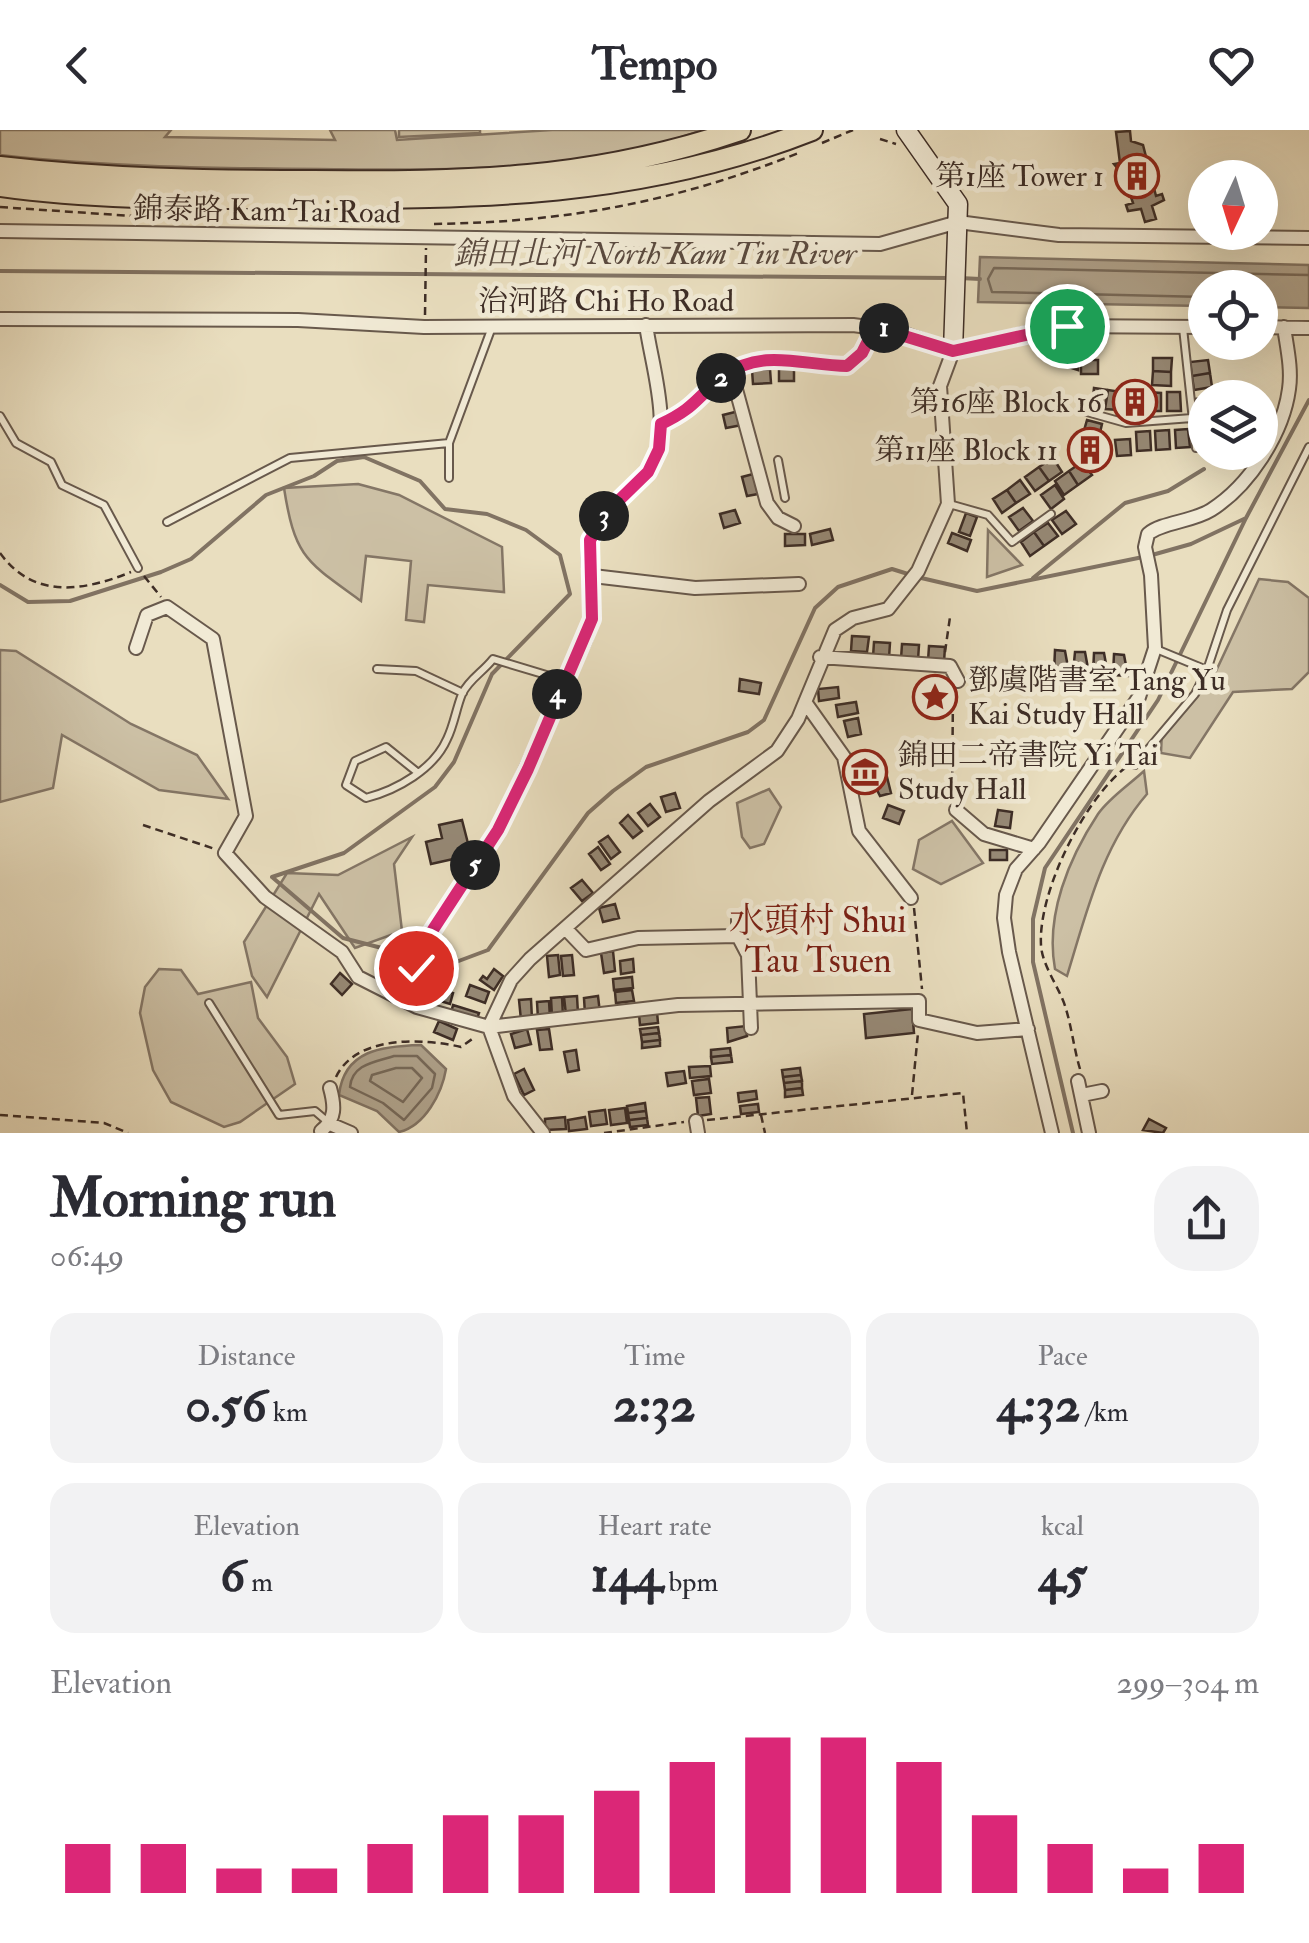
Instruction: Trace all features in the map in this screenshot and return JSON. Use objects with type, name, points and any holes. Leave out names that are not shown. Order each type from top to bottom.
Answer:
[{"type":"main road","points":[[0,167],[156,180],[496,180],[630,163],[740,130]]},
{"type":"main road","points":[[0,186],[141,197],[501,197],[603,187],[689,171],[812,130]]},
{"type":"street","points":[[543,1133],[514,1096],[489,1027],[510,980],[709,801],[772,757],[805,702],[820,657],[840,626],[888,609],[901,595],[918,571],[948,504],[940,386],[953,351],[956,327],[956,196],[904,139]]},
{"type":"street","name":"錦泰路 Kam Tai Road","points":[[0,231],[880,244],[958,222],[1059,235],[1309,238]]},
{"type":"street","name":"治河路 Chi Ho Road","points":[[0,319],[875,327],[953,351]]},
{"type":"street","points":[[471,871],[498,830],[528,769],[592,619],[590,540],[596,526],[648,472],[659,449],[661,424],[646,325]]},
{"type":"street","points":[[953,351],[1056,326],[1188,326]]},
{"type":"street","points":[[661,424],[691,410],[731,371],[748,362],[778,359],[847,366],[862,353],[875,327]]},
{"type":"street","points":[[1278,328],[1309,328]]},
{"type":"street","points":[[1052,1133],[1004,918],[1016,868],[1034,849],[1139,698],[1159,650],[1152,574],[1145,547],[1152,530],[1178,526],[1210,511],[1253,469],[1289,391],[1284,328]]},
{"type":"street","points":[[731,371],[767,503],[778,518],[794,526]]},
{"type":"street","points":[[592,576],[696,588],[799,584]]},
{"type":"street","points":[[136,648],[147,615],[167,607],[213,639],[246,816],[226,853],[265,897],[342,952],[358,976],[417,1007],[489,1027],[678,1005],[920,1000],[919,1020],[977,1033],[1028,1030]]},
{"type":"street","points":[[820,657],[950,666],[958,681]]},
{"type":"street","points":[[805,702],[844,757],[860,831],[911,898]]},
{"type":"street","points":[[956,810],[984,834],[1034,849]]},
{"type":"street","points":[[738,917],[738,936],[748,954],[751,1028]]},
{"type":"street","points":[[565,928],[586,950],[638,938],[738,936]]},
{"type":"street","points":[[1089,1133],[1081,1083],[1102,1091]]},
{"type":"street","points":[[330,1088],[335,1106],[325,1127],[350,1133]]},
{"type":"lane","points":[[449,478],[449,443],[492,326]]},
{"type":"lane","points":[[1183,326],[1188,380]]},
{"type":"lane","points":[[1087,412],[1126,423],[1188,418]]},
{"type":"lane","points":[[0,416],[16,443],[50,462],[62,485],[104,505],[139,570]]},
{"type":"lane","points":[[167,522],[290,458],[449,443]]},
{"type":"lane","points":[[1134,765],[1194,694],[1227,610],[1309,446]]},
{"type":"lane","points":[[778,460],[785,498]]},
{"type":"lane","points":[[948,504],[988,515],[1012,542],[1052,514]]},
{"type":"lane","points":[[1159,650],[1206,670]]},
{"type":"lane","points":[[417,772],[386,748],[355,761],[346,785],[366,798],[383,794],[417,772],[446,742],[462,692],[498,658],[563,680]]},
{"type":"lane","points":[[377,669],[416,670],[462,692]]},
{"type":"lane","points":[[209,1003],[280,1115],[315,1111],[325,1127]]},
{"type":"path","points":[[880,139],[904,139]]},
{"type":"path","points":[[426,244],[426,312]]},
{"type":"path","points":[[0,554],[34,584],[54,590],[106,581],[139,570],[156,590]]},
{"type":"path","points":[[950,617],[944,657],[950,666]]},
{"type":"path","points":[[956,810],[948,792],[953,687],[958,681]]},
{"type":"path","points":[[1081,1083],[1065,1007],[1040,949],[1046,897],[1079,827],[1107,783],[1134,765]]},
{"type":"path","points":[[142,825],[226,853]]},
{"type":"path","points":[[414,975],[425,942],[471,871]]},
{"type":"path","points":[[911,898],[924,983],[920,1000]]},
{"type":"path","points":[[417,1007],[429,981],[397,968],[420,936],[425,942]]},
{"type":"path","points":[[912,1096],[919,1020]]},
{"type":"path","points":[[330,1088],[340,1068],[365,1049],[426,1038],[461,1047],[489,1027]]},
{"type":"path","points":[[604,1133],[697,1127],[760,1113],[963,1092],[966,1133]]},
{"type":"path","points":[[760,1113],[766,1133]]},
{"type":"path","points":[[0,1115],[104,1123],[128,1133]]},
{"type":"shaded area","points":[[0,130],[171,130],[165,137],[335,140],[330,130],[395,130],[397,140],[552,130],[703,130],[609,155],[561,162],[416,170],[199,167],[40,159],[0,155]]},
{"type":"shaded area","points":[[399,130],[480,130],[480,133],[399,137]]},
{"type":"shaded area","points":[[358,484],[399,495],[502,547],[504,592],[428,585],[424,622],[406,620],[411,561],[366,556],[361,601],[342,588],[315,566],[299,544],[284,488]]},
{"type":"shaded area","points":[[988,530],[1022,565],[987,577]]},
{"type":"shaded area","points":[[1259,579],[1288,582],[1309,598],[1309,672],[1292,689],[1233,692],[1190,758],[1161,753],[1162,730],[1216,671]]},
{"type":"shaded area","points":[[0,650],[16,651],[131,724],[197,755],[228,799],[159,790],[62,735],[53,788],[0,802]]},
{"type":"shaded area","points":[[1144,771],[1147,794],[1107,857],[1067,976],[1055,969],[1053,928],[1069,868],[1103,808]]},
{"type":"shaded area","points":[[769,789],[781,807],[764,844],[750,848],[742,837],[737,803]]},
{"type":"shaded area","points":[[952,821],[983,863],[941,884],[913,869],[919,840]]},
{"type":"shaded area","points":[[412,837],[394,864],[402,931],[355,948],[319,894],[267,997],[252,976],[244,942],[287,873],[338,875]]},
{"type":"shaded area","points":[[159,969],[181,970],[198,994],[251,982],[258,1018],[287,1057],[295,1084],[240,1122],[224,1127],[171,1102],[153,1070],[140,1013],[145,987]]},
{"type":"shaded area","points":[[386,970],[421,985],[415,999],[380,984]]},
{"type":"water","points":[[980,257],[1309,265],[1309,308],[1278,307],[1278,270],[1188,270],[1188,306],[978,302]]},
{"type":"water","points":[[421,1045],[446,1069],[431,1107],[408,1129],[399,1132],[377,1111],[339,1095],[348,1068],[357,1060],[379,1049]]},
{"type":"building","name":"第1座 Tower 1","points":[[1130,131],[1131,141],[1143,145],[1156,196],[1162,194],[1164,200],[1152,206],[1156,219],[1145,222],[1141,209],[1128,211],[1126,205],[1133,203],[1124,176],[1114,164],[1120,163],[1116,132]]},
{"type":"building","points":[[1059,354],[1078,354],[1078,370],[1059,364]]},
{"type":"building","points":[[1153,358],[1172,358],[1171,372],[1153,371]]},
{"type":"building","points":[[1081,360],[1098,360],[1098,374],[1081,374]]},
{"type":"building","points":[[1208,360],[1210,373],[1192,376],[1190,362]]},
{"type":"building","points":[[779,365],[794,365],[794,381],[779,381]]},
{"type":"building","points":[[770,369],[771,383],[753,384],[752,370]]},
{"type":"building","points":[[1153,371],[1171,372],[1171,386],[1152,385]]},
{"type":"building","points":[[1210,373],[1211,380],[1193,380],[1192,376]]},
{"type":"building","points":[[1094,388],[1108,390],[1105,409],[1092,407]]},
{"type":"building","points":[[1108,390],[1121,392],[1119,410],[1105,409]]},
{"type":"building","name":"第16座 Block 16","points":[[1128,392],[1142,392],[1142,411],[1128,411]]},
{"type":"building","points":[[1147,392],[1161,393],[1161,411],[1147,411]]},
{"type":"building","points":[[1167,392],[1180,392],[1181,411],[1167,411]]},
{"type":"building","points":[[739,411],[742,425],[726,428],[723,415]]},
{"type":"building","points":[[1087,420],[1102,424],[1099,437],[1083,434]]},
{"type":"building","points":[[1188,429],[1188,447],[1176,448],[1175,430]]},
{"type":"building","points":[[1169,430],[1170,449],[1156,450],[1155,431]]},
{"type":"building","points":[[1150,431],[1151,450],[1137,451],[1136,432]]},
{"type":"building","points":[[1130,439],[1131,455],[1117,456],[1115,440]]},
{"type":"building","name":"第11座 Block 11","points":[[1084,441],[1100,445],[1097,459],[1081,455]]},
{"type":"building","points":[[1053,458],[1062,472],[1049,481],[1039,467]]},
{"type":"building","points":[[1082,462],[1092,475],[1078,485],[1069,471]]},
{"type":"building","points":[[1039,467],[1049,481],[1035,491],[1025,477]]},
{"type":"building","points":[[1069,471],[1078,485],[1064,495],[1055,481]]},
{"type":"building","points":[[753,474],[758,494],[747,496],[742,477]]},
{"type":"building","points":[[1020,480],[1030,494],[1016,503],[1007,490]]},
{"type":"building","points":[[1055,485],[1064,499],[1051,509],[1041,495]]},
{"type":"building","points":[[1007,490],[1016,503],[1002,513],[993,499]]},
{"type":"building","points":[[1023,508],[1033,521],[1019,531],[1009,517]]},
{"type":"building","points":[[735,510],[740,523],[724,528],[720,514]]},
{"type":"building","points":[[1066,511],[1076,524],[1062,534],[1052,520]]},
{"type":"building","points":[[966,513],[977,517],[970,536],[959,532]]},
{"type":"building","points":[[1048,523],[1058,536],[1044,546],[1034,532]]},
{"type":"building","points":[[830,529],[833,540],[812,545],[810,534]]},
{"type":"building","points":[[1034,532],[1044,546],[1030,556],[1021,542]]},
{"type":"building","points":[[952,533],[971,540],[967,551],[948,543]]},
{"type":"building","points":[[785,534],[805,534],[805,545],[785,546]]},
{"type":"building","points":[[852,636],[869,637],[867,652],[851,651]]},
{"type":"building","points":[[874,642],[890,643],[889,658],[873,657]]},
{"type":"building","points":[[902,644],[919,645],[918,660],[901,659]]},
{"type":"building","points":[[929,646],[945,647],[944,662],[928,661]]},
{"type":"building","points":[[1055,650],[1065,651],[1069,673],[1054,672]]},
{"type":"building","points":[[1075,652],[1085,652],[1089,674],[1073,673]]},
{"type":"building","points":[[1094,653],[1104,653],[1108,675],[1093,674]]},
{"type":"building","points":[[1114,654],[1124,655],[1128,676],[1113,675]]},
{"type":"building","points":[[740,679],[761,683],[759,694],[739,691]]},
{"type":"building","points":[[838,687],[839,698],[819,701],[818,689]]},
{"type":"building","points":[[856,702],[858,713],[838,717],[836,705]]},
{"type":"building","points":[[858,718],[861,734],[848,737],[844,721]]},
{"type":"building","points":[[887,777],[891,793],[880,796],[872,780]]},
{"type":"building","points":[[675,793],[680,808],[666,812],[661,797]]},
{"type":"building","points":[[650,804],[660,817],[648,826],[638,813]]},
{"type":"building","points":[[888,805],[904,811],[899,824],[883,818]]},
{"type":"building","points":[[998,810],[1012,812],[1010,828],[995,826]]},
{"type":"building","points":[[628,815],[642,831],[633,838],[620,823]]},
{"type":"building","points":[[462,820],[471,855],[431,864],[426,842],[442,838],[439,825]]},
{"type":"building","points":[[608,836],[620,852],[611,859],[599,842]]},
{"type":"building","points":[[598,847],[610,864],[601,870],[589,854]]},
{"type":"building","points":[[990,850],[1007,850],[1007,860],[990,860]]},
{"type":"building","points":[[582,880],[593,893],[582,901],[571,888]]},
{"type":"building","points":[[615,904],[619,918],[603,922],[599,908]]},
{"type":"building","points":[[613,951],[615,971],[604,973],[601,953]]},
{"type":"building","points":[[558,955],[560,975],[549,977],[547,956]]},
{"type":"building","points":[[572,955],[574,975],[563,976],[561,956]]},
{"type":"building","points":[[633,959],[634,972],[621,974],[620,961]]},
{"type":"building","points":[[494,969],[503,976],[494,990],[480,980],[483,976],[487,979]]},
{"type":"building","points":[[340,973],[352,984],[342,995],[331,984]]},
{"type":"building","points":[[632,977],[633,988],[614,990],[613,979]]},
{"type":"building","points":[[470,985],[489,992],[485,1003],[466,996]]},
{"type":"building","points":[[434,987],[453,993],[450,1004],[430,998]]},
{"type":"building","points":[[632,990],[634,1001],[616,1003],[615,992]]},
{"type":"building","points":[[577,996],[578,1014],[566,1015],[564,997]]},
{"type":"building","points":[[598,996],[600,1013],[585,1014],[584,998]]},
{"type":"building","points":[[562,997],[563,1016],[552,1017],[551,998]]},
{"type":"building","points":[[531,999],[532,1019],[521,1020],[519,1000]]},
{"type":"building","points":[[549,1001],[550,1018],[538,1019],[537,1002]]},
{"type":"building","points":[[453,1005],[479,1013],[476,1022],[451,1013]]},
{"type":"building","points":[[912,1009],[914,1033],[866,1038],[864,1014]]},
{"type":"building","points":[[657,1012],[658,1023],[640,1025],[639,1014]]},
{"type":"building","points":[[439,1021],[457,1029],[453,1040],[434,1032]]},
{"type":"building","points":[[746,1026],[747,1036],[728,1042],[727,1028]]},
{"type":"building","points":[[658,1027],[659,1033],[641,1035],[640,1029]]},
{"type":"building","points":[[527,1029],[531,1044],[515,1048],[511,1034]]},
{"type":"building","points":[[549,1029],[552,1049],[540,1050],[537,1030]]},
{"type":"building","points":[[659,1033],[660,1040],[642,1042],[641,1035]]},
{"type":"building","points":[[660,1040],[660,1046],[642,1048],[642,1042]]},
{"type":"building","points":[[730,1048],[731,1055],[711,1057],[711,1050]]},
{"type":"building","points":[[576,1050],[579,1070],[568,1072],[564,1052]]},
{"type":"building","points":[[731,1055],[732,1062],[712,1064],[711,1057]]},
{"type":"building","points":[[710,1066],[711,1076],[690,1078],[689,1067]]},
{"type":"building","points":[[800,1068],[801,1075],[783,1077],[782,1070]]},
{"type":"building","points":[[524,1069],[534,1090],[524,1095],[514,1074]]},
{"type":"building","points":[[684,1071],[686,1083],[668,1086],[666,1073]]},
{"type":"building","points":[[801,1075],[802,1081],[784,1083],[783,1077]]},
{"type":"building","points":[[709,1079],[711,1093],[694,1095],[692,1081]]},
{"type":"building","points":[[802,1081],[802,1088],[785,1090],[784,1083]]},
{"type":"building","points":[[802,1088],[803,1095],[785,1097],[785,1090]]},
{"type":"building","points":[[756,1091],[757,1099],[739,1102],[738,1093]]},
{"type":"building","points":[[709,1097],[711,1114],[698,1116],[696,1098]]},
{"type":"building","points":[[645,1103],[646,1111],[628,1113],[627,1106]]},
{"type":"building","points":[[758,1104],[759,1112],[741,1114],[740,1106]]},
{"type":"building","points":[[625,1108],[627,1123],[611,1125],[609,1110]]},
{"type":"building","points":[[605,1110],[607,1124],[591,1126],[589,1112]]},
{"type":"building","points":[[646,1111],[647,1118],[629,1120],[628,1113]]},
{"type":"building","points":[[565,1117],[566,1129],[545,1130],[545,1119]]},
{"type":"building","points":[[585,1117],[587,1129],[569,1131],[568,1120]]},
{"type":"building","points":[[647,1118],[648,1125],[630,1127],[629,1120]]},
{"type":"building","points":[[1149,1119],[1166,1128],[1163,1133],[1143,1130]]},
{"type":"waterway","name":"錦田北河 North Kam Tin River","points":[[0,271],[950,278]]},
{"type":"waterway","name":"錦田北河 North Kam Tin River","points":[[960,278],[980,279]]},
{"type":"waterway","points":[[1073,1133],[1033,962],[1033,919],[1045,868],[1158,700],[1246,518],[1309,400]]},
{"type":"waterway","points":[[0,585],[28,602],[70,601],[161,572],[191,559],[266,495],[314,476],[337,461],[364,457],[420,481],[445,509],[487,514],[526,530],[560,555],[570,594],[492,674],[454,762],[435,787],[344,853],[272,877]]},
{"type":"waterway","points":[[1033,578],[1125,503],[1168,491],[1202,470]]},
{"type":"waterway","points":[[1152,555],[1191,544],[1246,518]]},
{"type":"waterway","points":[[917,577],[977,591],[1143,557]]},
{"type":"waterway","points":[[272,877],[343,938],[448,965],[488,950],[588,813],[613,791],[646,767],[748,732],[764,720],[815,608],[838,587],[892,569],[908,574]]},
{"type":"place","name":"第1座 Tower 1","points":[[1137,176]]},
{"type":"place","name":"第16座 Block 16","points":[[1135,402]]},
{"type":"place","name":"第11座 Block 11","points":[[1090,450]]},
{"type":"place","name":"鄧虞階書室 Tang Yu Kai Study Hall","points":[[935,697]]},
{"type":"place","name":"錦田二帝書院 Yi Tai Study Hall","points":[[865,772]]},
{"type":"district","name":"水頭村 Shui Tau Tsuen","points":[[818,941]]},
{"type":"route","points":[[416,968],[425,942],[498,830],[528,769],[592,619],[590,540],[608,511],[648,472],[659,449],[661,424],[691,410],[721,378],[748,362],[778,359],[847,366],[862,353],[875,327],[896,330],[953,351],[1067,326]]}]
